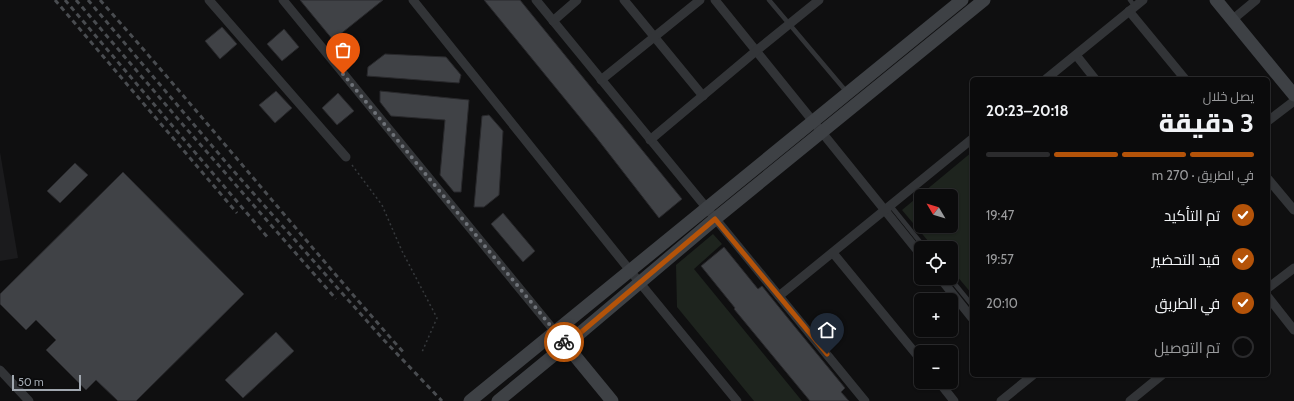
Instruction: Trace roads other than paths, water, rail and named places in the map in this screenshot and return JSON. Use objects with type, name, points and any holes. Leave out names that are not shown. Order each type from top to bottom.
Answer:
[{"type":"street","points":[[209,0],[346,157]]},
{"type":"street","points":[[282,0],[612,401]]},
{"type":"street","points":[[413,0],[640,283],[737,401]]},
{"type":"street","points":[[536,0],[865,401]]},
{"type":"street","points":[[553,21],[577,0]]},
{"type":"street","points":[[624,0],[703,96]]},
{"type":"street","points":[[601,80],[700,0]]},
{"type":"street","points":[[715,0],[817,127],[888,208],[914,245]]},
{"type":"street","points":[[650,140],[756,51],[820,0]]},
{"type":"street","points":[[498,401],[715,219],[962,0]]},
{"type":"street","points":[[1048,77],[1132,6],[1143,0]]},
{"type":"street","points":[[1216,0],[1294,95]]},
{"type":"street","points":[[1232,20],[1256,0]]},
{"type":"street","points":[[470,401],[706,208],[817,127],[978,2]]},
{"type":"street","points":[[1132,6],[1184,77]]},
{"type":"street","points":[[1076,55],[1093,77]]},
{"type":"street","points":[[1270,119],[1294,101]]},
{"type":"street","points":[[779,296],[970,141]]},
{"type":"street","points":[[1270,181],[1294,210]]},
{"type":"street","points":[[832,253],[914,352]]},
{"type":"street","points":[[1270,286],[1294,268]]},
{"type":"street","points":[[947,285],[970,309]]},
{"type":"street","points":[[1270,300],[1294,330]]},
{"type":"street","points":[[0,370],[29,401]]},
{"type":"street","points":[[1130,401],[1160,377]]},
{"type":"street","points":[[1001,401],[1021,379]]},
{"type":"street","points":[[945,389],[954,401]]},
{"type":"lane","points":[[769,0],[845,90]]},
{"type":"lane","points":[[888,208],[919,241]]},
{"type":"lane","points":[[955,285],[970,308]]},
{"type":"railway","points":[[55,0],[237,213]]},
{"type":"railway","points":[[65,0],[269,239]]},
{"type":"railway","points":[[76,0],[336,299]]},
{"type":"railway","points":[[88,0],[230,167],[382,338],[442,401]]},
{"type":"railway","points":[[100,0],[404,353]]}]
